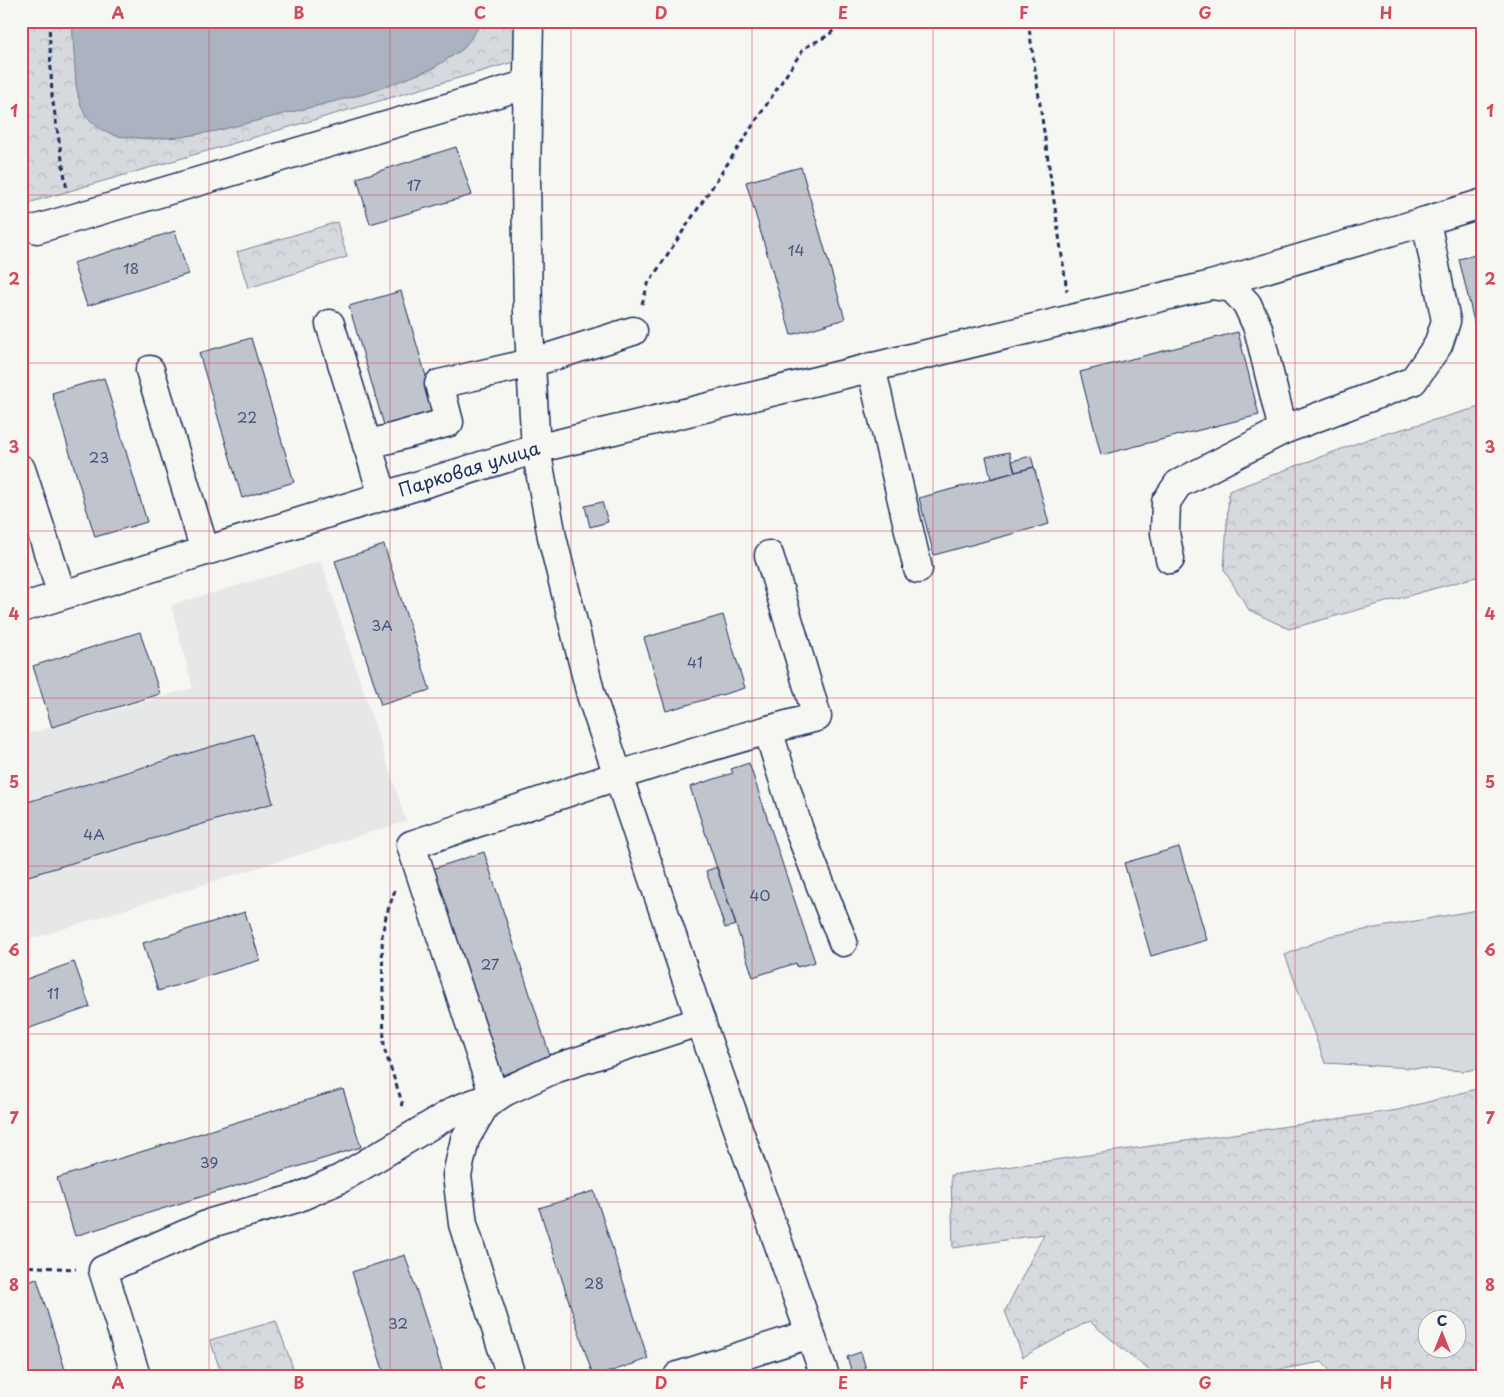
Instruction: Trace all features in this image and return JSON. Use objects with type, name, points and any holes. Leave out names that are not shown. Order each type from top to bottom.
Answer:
[{"type":"street","name":"Парковая улица","points":[[21,608],[536,449],[528,314],[526,177],[528,21]]},
{"type":"street","points":[[37,229],[528,84]]},
{"type":"street","points":[[825,1376],[701,1021],[589,686],[552,537],[536,449],[1211,285],[1483,203]]},
{"type":"street","points":[[1170,560],[1165,533],[1166,502],[1178,484],[1283,430],[1413,381],[1438,345],[1446,321],[1426,221]]},
{"type":"street","points":[[1211,285],[1232,288],[1248,304],[1258,328],[1283,430]]},
{"type":"street","points":[[330,324],[383,496]]},
{"type":"street","points":[[367,445],[449,422],[439,384],[531,364],[633,331]]},
{"type":"street","points":[[871,367],[918,569]]},
{"type":"street","points":[[150,370],[205,551]]},
{"type":"street","points":[[21,468],[62,595]]},
{"type":"street","points":[[499,1094],[411,845],[618,776],[817,717],[769,555]]},
{"type":"street","points":[[768,730],[799,830],[843,942]]},
{"type":"street","points":[[136,1376],[103,1270],[211,1222],[297,1198],[340,1179],[456,1110],[499,1094],[554,1069],[701,1021]]},
{"type":"street","points":[[499,1094],[485,1105],[465,1139],[457,1175],[463,1224],[511,1376]]},
{"type":"street","points":[[678,1376],[810,1334]]},
{"type":"path","points":[[48,21],[52,96],[72,219]]},
{"type":"path","points":[[633,331],[648,284],[804,48],[829,35],[841,21]]},
{"type":"path","points":[[1028,21],[1071,318]]},
{"type":"path","points":[[395,889],[382,935],[384,1048],[402,1102],[399,1145]]},
{"type":"path","points":[[21,1266],[103,1270]]},
{"type":"shaded area","points":[[72,21],[483,21],[463,49],[432,69],[368,93],[216,131],[182,137],[148,139],[116,136],[100,129],[86,117],[80,103],[76,85]]},
{"type":"shaded area","points":[[321,561],[406,821],[21,942],[21,736],[193,688],[171,605]]},
{"type":"green space","points":[[21,21],[517,21],[517,61],[21,205]]},
{"type":"green space","points":[[337,222],[347,257],[248,288],[237,252]]},
{"type":"green space","points":[[1483,406],[1483,575],[1289,629],[1249,610],[1224,570],[1229,491],[1371,438]]},
{"type":"green space","points":[[1483,909],[1483,1068],[1464,1071],[1325,1063],[1285,955],[1330,936]]},
{"type":"green space","points":[[1483,1087],[1483,1376],[1335,1376],[1322,1362],[1242,1376],[1156,1376],[1089,1321],[1023,1357],[1005,1311],[1044,1234],[953,1248],[951,1175],[1398,1110]]},
{"type":"green space","points":[[276,1321],[296,1376],[222,1376],[210,1340]]},
{"type":"building","points":[[456,147],[472,195],[370,224],[357,178]]},
{"type":"building","points":[[801,167],[845,319],[791,335],[746,182]]},
{"type":"building","points":[[175,231],[188,274],[87,306],[73,263]]},
{"type":"building","points":[[1483,253],[1483,337],[1478,338],[1459,259]]},
{"type":"building","points":[[401,291],[438,417],[386,432],[349,306]]},
{"type":"building","points":[[1238,332],[1259,415],[1101,455],[1080,372]]},
{"type":"building","points":[[251,338],[294,482],[242,498],[199,353]]},
{"type":"building","points":[[104,378],[147,522],[95,537],[52,393]]},
{"type":"building","points":[[1009,452],[1015,472],[991,479],[986,457]]},
{"type":"building","points":[[1031,456],[1034,467],[1015,472],[1012,461]]},
{"type":"building","points":[[1034,467],[1049,524],[934,555],[919,498]]},
{"type":"building","points":[[602,502],[608,522],[590,527],[585,506]]},
{"type":"building","points":[[384,545],[430,690],[381,705],[335,561]]},
{"type":"building","points":[[723,615],[745,688],[666,711],[644,638]]},
{"type":"building","points":[[140,632],[160,694],[52,727],[33,666]]},
{"type":"building","points":[[253,734],[273,803],[25,877],[21,866],[21,804]]},
{"type":"building","points":[[749,763],[815,962],[797,967],[796,963],[753,977],[690,787],[733,773],[731,769]]},
{"type":"building","points":[[1179,847],[1207,940],[1151,956],[1124,863]]},
{"type":"building","points":[[484,852],[551,1059],[496,1077],[429,870]]},
{"type":"building","points":[[717,867],[736,925],[725,928],[706,871]]},
{"type":"building","points":[[245,912],[260,960],[158,991],[143,943]]},
{"type":"building","points":[[74,962],[90,1007],[21,1031],[21,981]]},
{"type":"building","points":[[343,1089],[361,1147],[75,1236],[57,1178]]},
{"type":"building","points":[[594,1191],[648,1359],[597,1376],[593,1376],[539,1208]]},
{"type":"building","points":[[405,1255],[444,1376],[385,1376],[352,1272]]},
{"type":"building","points":[[37,1279],[67,1376],[21,1376],[21,1284]]},
{"type":"building","points":[[861,1352],[868,1376],[853,1376],[847,1357]]}]
